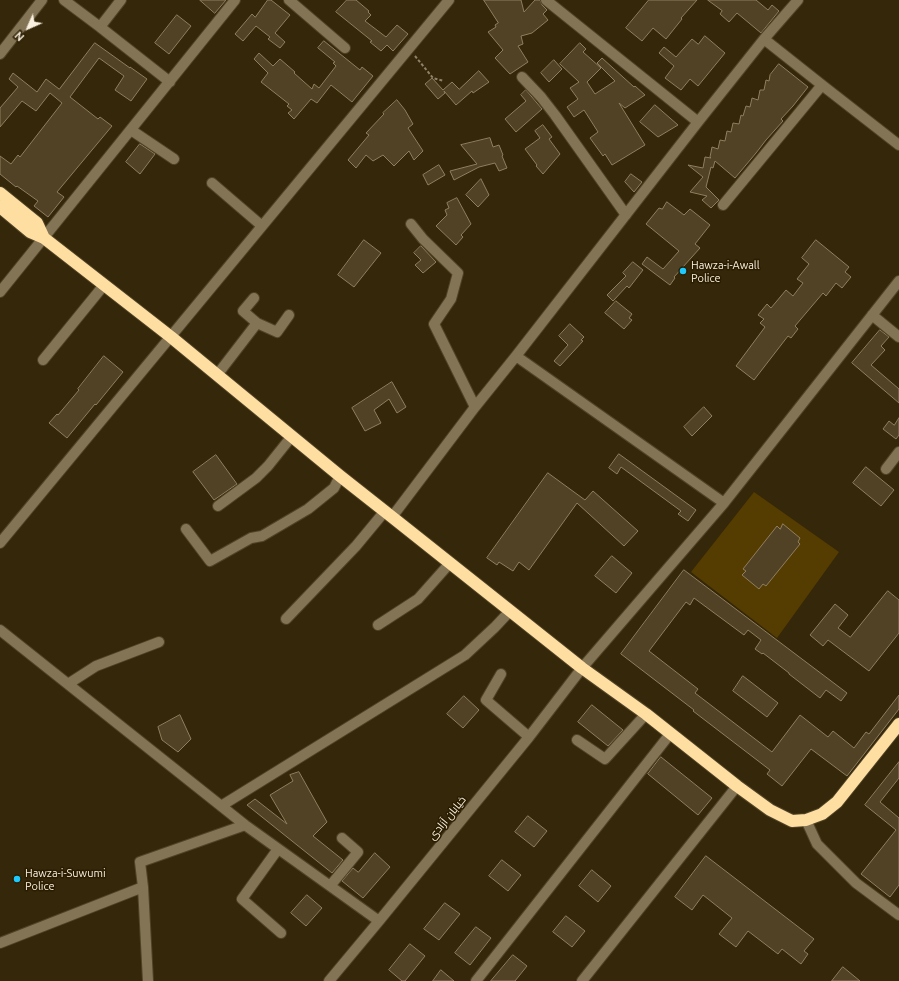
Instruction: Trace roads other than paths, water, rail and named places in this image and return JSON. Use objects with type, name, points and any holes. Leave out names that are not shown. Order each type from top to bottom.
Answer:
[{"type":"highway","points":[[0,193],[37,223],[44,238]]},
{"type":"highway","points":[[0,207],[30,232],[44,238],[171,337],[340,476],[582,668],[646,714],[737,786],[770,810],[792,821],[806,820],[822,814],[837,802],[899,724]]},
{"type":"street","points":[[0,54],[42,0]]},
{"type":"street","points":[[64,0],[170,82]]},
{"type":"street","points":[[100,27],[121,0]]},
{"type":"street","points":[[0,292],[235,0]]},
{"type":"street","points":[[289,0],[345,48]]},
{"type":"street","points":[[0,543],[449,0]]},
{"type":"street","points":[[546,0],[698,122]]},
{"type":"street","points":[[286,619],[389,514],[516,356],[764,39],[798,0]]},
{"type":"street","points":[[764,39],[899,144]]},
{"type":"street","points":[[522,77],[541,97],[555,115],[626,215]]},
{"type":"street","points":[[723,205],[822,85]]},
{"type":"street","points":[[131,130],[174,159]]},
{"type":"street","points":[[212,183],[262,226]]},
{"type":"street","points":[[410,224],[423,239],[458,273],[451,299],[434,324],[475,407]]},
{"type":"street","name":"خیابان آزادی","points":[[329,981],[529,737],[582,668],[724,503],[899,281]]},
{"type":"street","points":[[44,360],[104,285]]},
{"type":"street","points":[[254,298],[243,312],[258,323],[277,332],[289,315]]},
{"type":"street","points":[[872,315],[899,337]]},
{"type":"street","points":[[218,375],[258,323]]},
{"type":"street","points":[[516,356],[724,503]]},
{"type":"street","points":[[218,506],[256,478],[268,466],[292,436]]},
{"type":"street","points":[[886,469],[899,452]]},
{"type":"street","points":[[186,529],[210,561],[251,538],[262,536],[308,509],[334,488],[340,476]]},
{"type":"street","points":[[378,625],[418,599],[450,563]]},
{"type":"street","points":[[221,806],[465,655],[495,628],[510,611]]},
{"type":"street","points":[[0,630],[245,825],[379,921]]},
{"type":"street","points":[[68,684],[96,666],[159,642]]},
{"type":"street","points":[[501,674],[486,700],[529,737]]},
{"type":"street","points":[[577,740],[605,759],[646,714]]},
{"type":"street","points":[[476,981],[670,734]]},
{"type":"street","points":[[582,981],[737,786]]},
{"type":"street","points":[[806,820],[817,844],[850,878],[899,915]]},
{"type":"street","points":[[148,981],[143,887],[140,862],[245,825]]},
{"type":"street","points":[[330,886],[358,852],[342,838]]},
{"type":"street","points":[[278,849],[242,899],[281,933]]},
{"type":"street","points":[[0,944],[143,887]]},
{"type":"place","name":"Hawza-i-Awall Police","points":[[683,271]]},
{"type":"place","name":"Hawza-i-Suwumi Police","points":[[17,879]]}]
